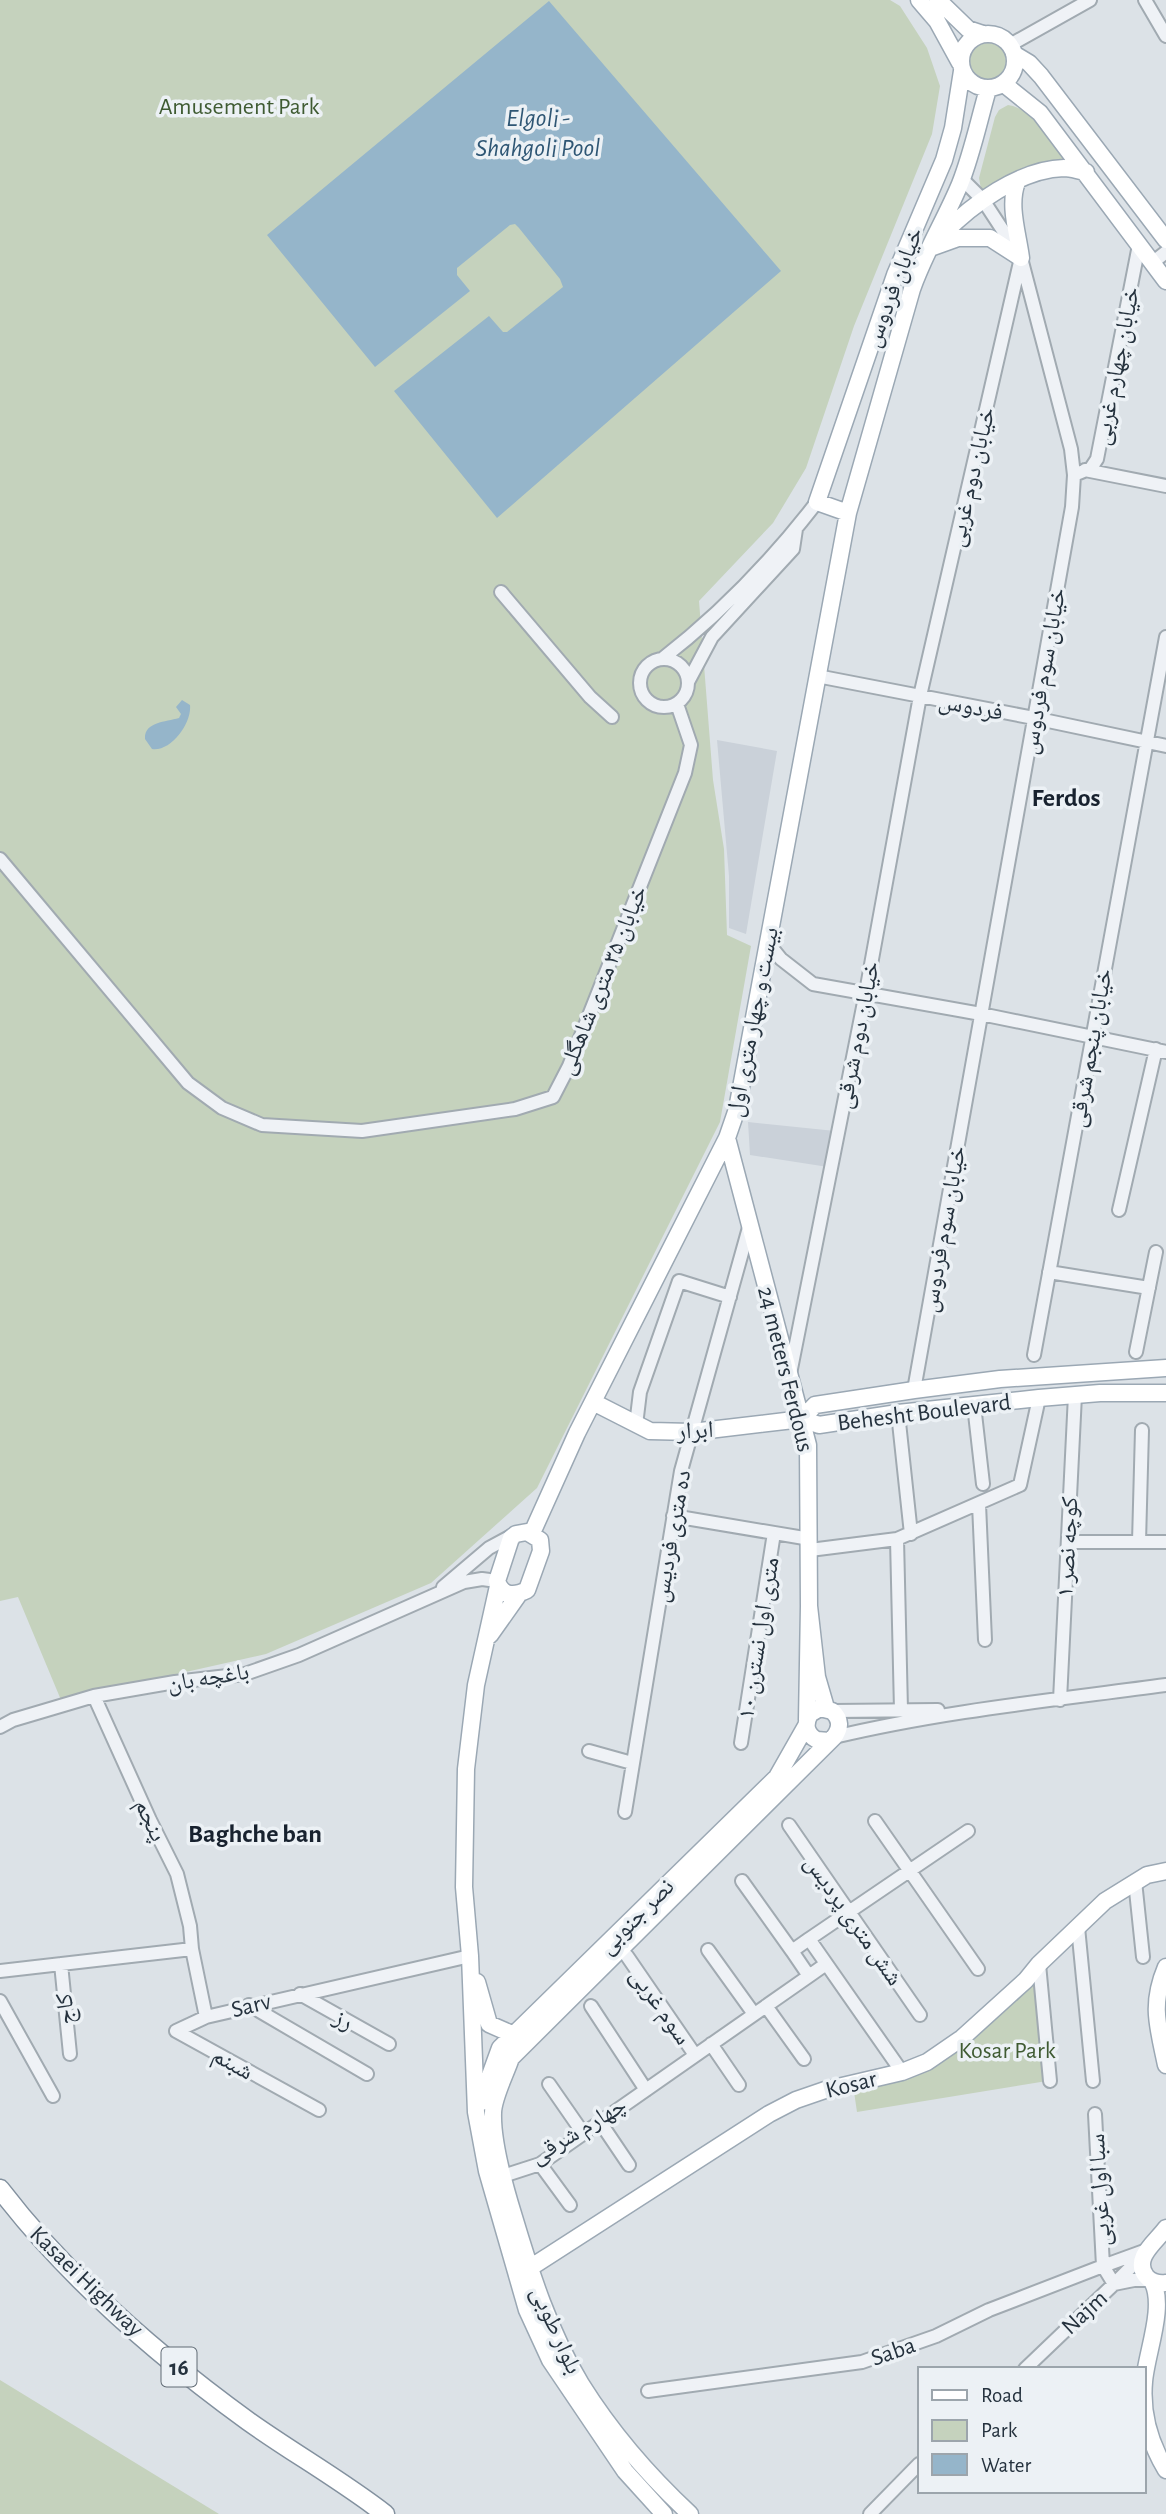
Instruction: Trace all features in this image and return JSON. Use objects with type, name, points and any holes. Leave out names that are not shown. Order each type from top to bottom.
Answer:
[{"type":"highway","name":"Kasaei Highway","points":[[0,2189],[59,2258],[125,2321],[190,2377],[250,2422],[349,2486],[385,2514]]},
{"type":"main road","points":[[919,0],[937,21],[972,84],[996,86],[1040,113],[1166,281]]},
{"type":"main road","points":[[938,0],[968,29],[998,36],[1028,62],[1166,240]]},
{"type":"main road","points":[[961,67],[964,47],[975,36],[983,34]]},
{"type":"main road","points":[[996,86],[1014,70],[1012,50]]},
{"type":"main road","name":"خیابان فردوس","points":[[817,502],[895,275],[944,160],[953,128],[961,67]]},
{"type":"main road","name":"خیابان فردوس","points":[[848,513],[912,289],[962,179],[996,86]]},
{"type":"main road","points":[[928,250],[957,220],[983,200],[1017,182],[1064,168],[1086,172]]},
{"type":"main road","points":[[1017,182],[1013,191],[1013,210],[1021,258]]},
{"type":"main road","points":[[928,250],[958,238],[990,238],[1021,258]]},
{"type":"main road","points":[[817,502],[848,513]]},
{"type":"main road","name":"بیست و چهار متری اول","points":[[485,1642],[508,1543],[524,1534],[727,1138],[737,1109],[848,513]]},
{"type":"main road","name":"24 meters Ferdous","points":[[727,1138],[808,1445],[810,1545],[807,1723]]},
{"type":"main road","name":"Behesht Boulevard","points":[[1166,1368],[1000,1379],[914,1390],[815,1405],[802,1419],[819,1425],[898,1413],[1039,1398],[1166,1393]]},
{"type":"main road","name":"ابرار","points":[[593,1402],[650,1431],[692,1432],[802,1419]]},
{"type":"main road","points":[[498,1584],[510,1595],[527,1590],[530,1585],[541,1551],[540,1540],[524,1534]]},
{"type":"main road","points":[[484,2112],[464,1887],[466,1769],[476,1685],[485,1642],[519,1594]]},
{"type":"main road","name":"24 meters Ferdous","points":[[809,1606],[817,1677],[829,1709]]},
{"type":"main road","points":[[829,1709],[839,1720],[838,1732],[832,1739],[817,1740],[808,1732],[807,1723],[814,1710],[829,1709]]},
{"type":"main road","name":"نصر جنوبی","points":[[484,2112],[500,2048],[777,1777],[807,1723]]},
{"type":"main road","name":"نصر جنوبی","points":[[484,2112],[511,2058],[832,1739]]},
{"type":"main road","name":"Kosar","points":[[523,2273],[769,2114],[796,2100],[825,2090],[902,2072],[927,2062],[955,2043],[1026,1980],[1039,1964],[1105,1901],[1147,1875],[1166,1871]]},
{"type":"main road","points":[[470,1956],[489,2024],[514,2035]]},
{"type":"main road","points":[[1166,1967],[1160,1981],[1155,2014],[1166,2065]]},
{"type":"main road","points":[[1166,2010],[1166,2015]]},
{"type":"main road","name":"بلوار طوبی","points":[[484,2112],[503,2176],[523,2273],[527,2310],[550,2360],[625,2471],[664,2514]]},
{"type":"main road","name":"بلوار طوبی","points":[[484,2112],[487,2171],[523,2273],[580,2383],[616,2434],[657,2483],[690,2514]]},
{"type":"main road","points":[[1145,2375],[1158,2299],[1156,2281],[1143,2270],[1142,2263],[1166,2228]]},
{"type":"main road","points":[[1166,2295],[1152,2388],[1154,2417],[1166,2458]]},
{"type":"main road","points":[[1145,2412],[1154,2450],[1166,2470]]},
{"type":"street","points":[[1012,50],[1090,0]]},
{"type":"street","points":[[1145,0],[1166,36]]},
{"type":"street","name":"خیابان سوم فردوس","points":[[914,1390],[1080,473],[1068,438],[1021,258],[983,200],[962,179]]},
{"type":"street","name":"خیابان چهارم غربی","points":[[1080,473],[1097,459],[1139,245]]},
{"type":"street","points":[[1152,263],[1166,251]]},
{"type":"street","name":"خیابان دوم غربی","points":[[920,696],[1021,258]]},
{"type":"street","points":[[1080,473],[1166,486]]},
{"type":"street","points":[[796,529],[793,549],[712,637],[688,682],[687,690],[677,704],[663,708],[655,706],[644,697],[639,683],[643,669],[662,659],[698,631],[796,529],[817,502]]},
{"type":"street","points":[[501,592],[590,696],[612,717]]},
{"type":"street","name":"خیابان پنجم شرقی","points":[[1034,1355],[1166,636]]},
{"type":"street","points":[[662,659],[677,663],[686,674],[688,682]]},
{"type":"street","name":"فردوس","points":[[817,676],[1166,746]]},
{"type":"street","name":"خیابان دوم شرقی","points":[[790,1374],[866,992],[920,696]]},
{"type":"street","name":"خیابان ۳۵ متری شاهگلی","points":[[0,859],[188,1083],[222,1108],[262,1125],[362,1132],[514,1109],[553,1097],[569,1066],[685,773],[691,745],[677,704]]},
{"type":"street","points":[[768,943],[781,959],[813,984],[981,1014],[1161,1051],[1119,1210]]},
{"type":"street","name":"ده متری فردیس","points":[[625,1812],[681,1471],[750,1224]]},
{"type":"street","points":[[1136,1352],[1156,1252]]},
{"type":"street","points":[[1049,1272],[1149,1288]]},
{"type":"street","points":[[636,1425],[640,1392],[679,1281],[730,1297]]},
{"type":"street","name":"کوچه نصر ۱","points":[[1060,1700],[1075,1395]]},
{"type":"street","points":[[673,1516],[774,1533],[810,1545],[897,1538],[911,1534],[1020,1485],[1039,1398]]},
{"type":"street","points":[[974,1405],[983,1484]]},
{"type":"street","points":[[898,1413],[911,1534]]},
{"type":"street","points":[[1139,1542],[1142,1430]]},
{"type":"street","points":[[979,1504],[985,1640]]},
{"type":"street","name":"۱۰ متری اول نسترن","points":[[741,1744],[774,1533]]},
{"type":"street","points":[[435,1594],[489,1548],[505,1538],[524,1534]]},
{"type":"street","points":[[897,1538],[901,1710]]},
{"type":"street","points":[[1068,1542],[1166,1542]]},
{"type":"street","points":[[435,1594],[464,1582],[482,1579],[498,1584]]},
{"type":"street","name":"باغچه بان","points":[[0,1727],[13,1720],[94,1696],[175,1682],[245,1674],[299,1655],[435,1594]]},
{"type":"street","points":[[832,1739],[883,1726],[973,1710],[1166,1685]]},
{"type":"street","name":"پنجم","points":[[94,1696],[177,1874],[190,1926],[192,1949]]},
{"type":"street","points":[[829,1709],[973,1710]]},
{"type":"street","points":[[589,1751],[632,1763]]},
{"type":"street","points":[[875,1821],[978,1969]]},
{"type":"street","name":"شش متری پردیس","points":[[789,1825],[920,2015]]},
{"type":"street","points":[[792,1951],[968,1831]]},
{"type":"street","points":[[742,1881],[809,1976]]},
{"type":"street","points":[[1135,1881],[1143,1957]]},
{"type":"street","points":[[1078,1927],[1093,2081]]},
{"type":"street","points":[[809,1939],[902,2072]]},
{"type":"street","points":[[0,1971],[192,1949]]},
{"type":"street","name":"Sarv","points":[[192,1949],[206,2017],[470,1956]]},
{"type":"street","points":[[708,1950],[754,2014]]},
{"type":"street","name":"سوم غربی","points":[[627,1956],[695,2055]]},
{"type":"street","name":"کاج","points":[[61,1964],[70,2054]]},
{"type":"street","points":[[503,2176],[540,2164],[826,1964]]},
{"type":"street","points":[[1039,1964],[1050,2081]]},
{"type":"street","name":"رز","points":[[299,1994],[389,2044]]},
{"type":"street","points":[[0,2001],[53,2096]]},
{"type":"street","points":[[249,2005],[367,2074]]},
{"type":"street","points":[[591,2006],[650,2087]]},
{"type":"street","points":[[766,2006],[804,2059]]},
{"type":"street","name":"شبنم","points":[[206,2017],[176,2031],[319,2110]]},
{"type":"street","points":[[711,2044],[739,2085]]},
{"type":"street","points":[[549,2084],[583,2133]]},
{"type":"street","name":"چهارم شرقی","points":[[503,2176],[650,2087]]},
{"type":"street","name":"سبا اول غربی","points":[[1095,2114],[1103,2266]]},
{"type":"street","points":[[600,2122],[629,2165]]},
{"type":"street","points":[[540,2164],[570,2205]]},
{"type":"street","name":"Saba","points":[[648,2391],[862,2362],[936,2336],[989,2310],[1152,2249]]},
{"type":"street","name":"Najm","points":[[1027,2367],[1152,2249]]},
{"type":"street","points":[[1103,2266],[1114,2284],[1134,2280],[1156,2281]]},
{"type":"street","points":[[870,2514],[918,2465]]},
{"type":"shaded area","points":[[717,740],[777,751],[746,934],[729,928],[729,876]]},
{"type":"shaded area","points":[[748,1122],[835,1131],[828,1167],[750,1155]]},
{"type":"green space","name":"Amusement Park","points":[[0,0],[890,0],[900,6],[927,48],[940,86],[932,134],[854,326],[806,468],[773,523],[699,601],[713,780],[724,849],[727,935],[751,946],[720,1122],[537,1488],[431,1583],[266,1654],[61,1700],[18,1597],[0,1601]]},
{"type":"green space","points":[[988,43],[1001,48],[1006,61],[1001,74],[988,79],[975,74],[970,61],[975,48]]},
{"type":"green space","points":[[1008,105],[1035,120],[1072,164],[1025,167],[981,189],[979,178],[995,117],[999,110]]},
{"type":"green space","name":"Kosar Park","points":[[1037,1981],[1047,2081],[857,2112],[853,2085],[904,2073],[1026,1983]]},
{"type":"green space","points":[[0,2380],[219,2514],[0,2514]]},
{"type":"water","name":"Elgoli - Shahgoli Pool","points":[[549,1],[781,271],[497,518],[394,391],[489,316],[503,332],[507,332],[563,287],[560,279],[519,228],[515,224],[510,225],[457,268],[457,275],[470,291],[375,367],[267,235]]},
{"type":"water","points":[[182,700],[190,705],[184,728],[166,746],[152,749],[145,739],[148,729],[179,718],[181,714],[176,707]]},
{"type":"district","name":"Ferdos","points":[[1066,797]]},
{"type":"district","name":"Baghche ban","points":[[255,1833]]}]
